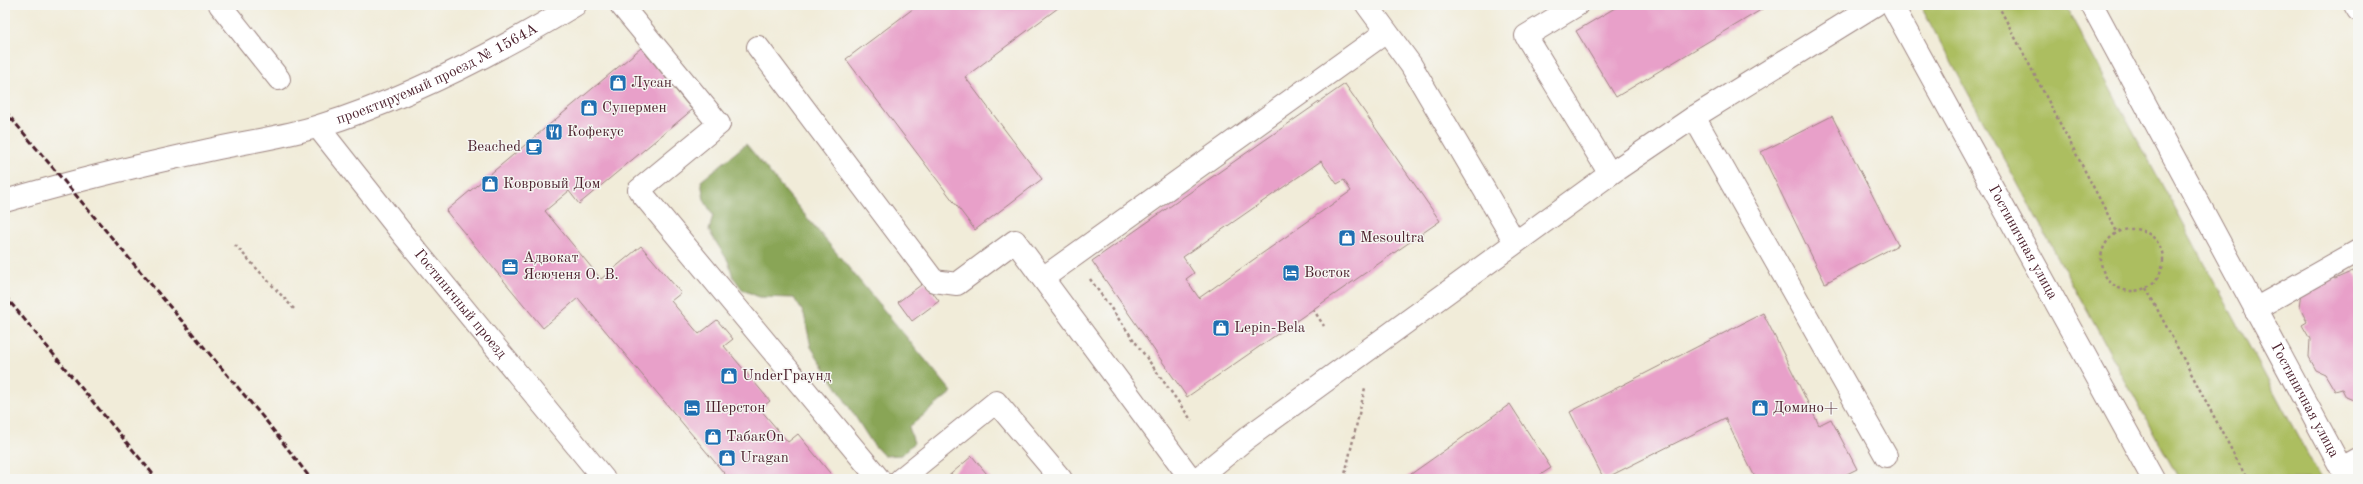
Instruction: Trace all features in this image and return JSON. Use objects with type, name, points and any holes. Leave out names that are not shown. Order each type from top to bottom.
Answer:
[{"type":"street","points":[[220,5],[279,79]]},
{"type":"street","name":"проектируемый проезд № 1564А","points":[[5,201],[90,176],[318,127],[385,103],[462,68],[521,38],[574,5]]},
{"type":"street","points":[[621,5],[719,124],[639,190],[879,479]]},
{"type":"street","points":[[1367,5],[1411,65],[1515,242]]},
{"type":"street","points":[[1577,5],[1526,36],[1610,174]]},
{"type":"street","points":[[1197,479],[1247,438],[1610,174],[1694,117],[1875,5]]},
{"type":"street","name":"Гостиничная улица","points":[[1892,5],[2154,479]]},
{"type":"street","name":"Гостиничная улица","points":[[2092,5],[2255,309],[2349,469]]},
{"type":"street","points":[[2355,5],[2358,10]]},
{"type":"street","points":[[1043,278],[1386,32]]},
{"type":"street","points":[[758,47],[934,281],[957,284],[1015,241],[1191,479]]},
{"type":"street","points":[[1694,117],[1886,456]]},
{"type":"street","name":"Гостиничный проезд","points":[[318,127],[404,236],[604,479]]},
{"type":"street","points":[[2255,309],[2358,251]]},
{"type":"street","points":[[901,479],[996,402],[1061,479]]},
{"type":"path","points":[[1998,5],[2117,232]]},
{"type":"path","points":[[2129,229],[2141,230],[2152,236],[2160,246],[2163,257],[2162,270],[2156,281],[2146,288],[2135,292],[2122,291],[2112,285],[2104,275],[2101,263],[2102,251],[2108,240],[2117,232],[2129,229]]},
{"type":"path","points":[[235,245],[295,310]]},
{"type":"path","points":[[1074,256],[1192,421]]},
{"type":"path","points":[[2146,288],[2247,479]]},
{"type":"path","points":[[1313,309],[1324,326]]},
{"type":"path","points":[[1344,479],[1365,388]]},
{"type":"green space","points":[[1920,5],[2065,5],[2321,479],[2179,479]]},
{"type":"green space","points":[[746,144],[952,392],[909,427],[914,443],[902,455],[884,456],[872,443],[811,347],[804,314],[794,298],[759,297],[743,290],[733,277],[728,261],[709,231],[713,215],[704,200],[701,181]]},
{"type":"building","points":[[918,5],[1062,5],[965,77],[1042,179],[975,230],[846,59]]},
{"type":"building","points":[[1620,5],[1769,5],[1616,97],[1576,31]]},
{"type":"building","points":[[641,48],[692,110],[579,204],[569,191],[545,211],[601,279],[641,246],[681,293],[671,301],[699,334],[717,320],[733,339],[724,346],[770,401],[760,409],[788,442],[798,434],[834,478],[833,479],[729,479],[578,298],[543,328],[446,211]]},
{"type":"building","points":[[1345,84],[1440,221],[1187,397],[1092,261]],"holes":[[[1321,161],[1337,184],[1344,180],[1351,191],[1199,298],[1186,279],[1194,273],[1183,257]]]},
{"type":"building","points":[[1832,116],[1898,245],[1825,283],[1761,152]]},
{"type":"building","points":[[2353,271],[2358,279],[2358,402],[2346,397],[2342,389],[2335,391],[2325,374],[2316,370],[2309,357],[2310,339],[2302,325],[2307,322],[2300,308],[2302,291],[2330,276],[2335,279]]},
{"type":"building","points":[[925,282],[939,301],[912,321],[898,302]]},
{"type":"building","points":[[1763,313],[1819,425],[1831,419],[1857,469],[1845,475],[1847,479],[1756,479],[1725,418],[1604,479],[1570,412]]},
{"type":"building","points":[[1510,404],[1551,468],[1534,479],[1404,479]]},
{"type":"building","points":[[972,456],[991,479],[945,479],[952,473]]},
{"type":"railway","points":[[5,111],[267,422],[311,479]]},
{"type":"railway","points":[[5,296],[157,479]]},
{"type":"place","name":"Лусан","points":[[618,83]]},
{"type":"place","name":"Супермен","points":[[589,108]]},
{"type":"place","name":"Кофекус","points":[[554,132]]},
{"type":"place","name":"Beached","points":[[534,147]]},
{"type":"place","name":"Ковровый Дом","points":[[490,184]]},
{"type":"place","name":"Mesoultra","points":[[1347,238]]},
{"type":"place","name":"Адвокат Ясюченя О. В.","points":[[510,267]]},
{"type":"place","name":"Восток","points":[[1291,273]]},
{"type":"place","name":"Lepin-Bela","points":[[1221,328]]},
{"type":"place","name":"UnderГраунд","points":[[729,376]]},
{"type":"place","name":"Шерстон","points":[[692,408]]},
{"type":"place","name":"Домино+","points":[[1760,408]]},
{"type":"place","name":"ТабакOn","points":[[713,437]]},
{"type":"place","name":"Uragan","points":[[727,458]]}]
